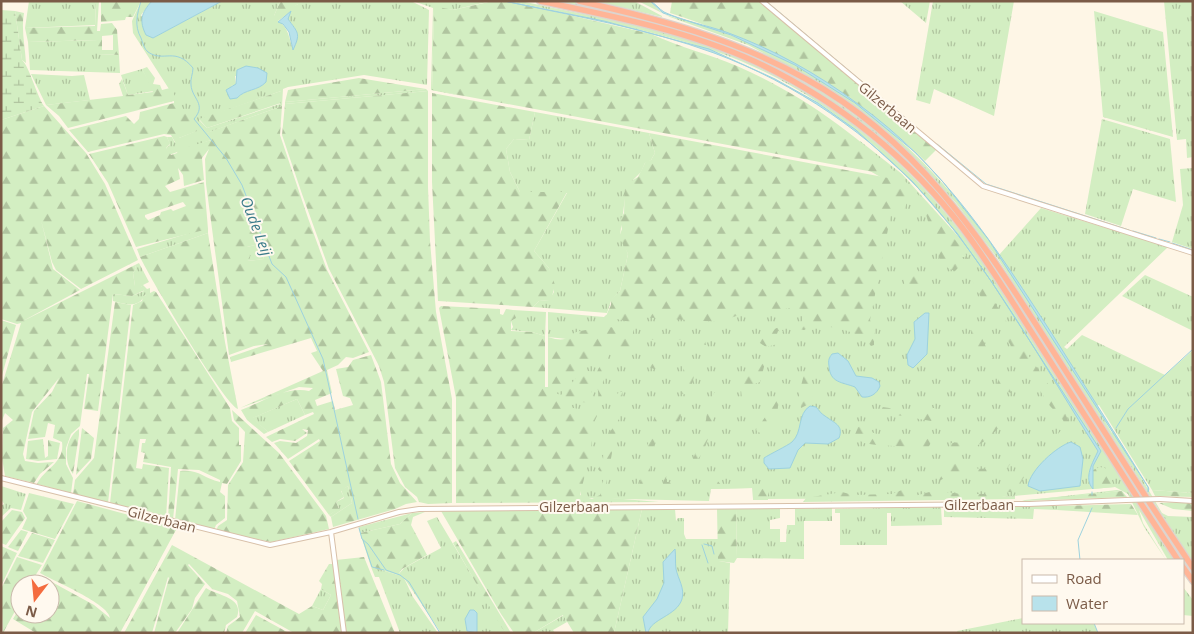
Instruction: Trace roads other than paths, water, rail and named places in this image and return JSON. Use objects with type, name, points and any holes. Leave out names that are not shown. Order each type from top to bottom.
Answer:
[{"type":"highway","points":[[540,1],[654,27],[725,49],[801,86],[873,136],[928,188],[964,230],[1177,559]]},
{"type":"highway","points":[[579,1],[649,17],[708,34],[744,48],[820,87],[885,135],[934,182],[970,225],[1193,568]]},
{"type":"highway","points":[[1184,568],[1193,581]]},
{"type":"street","name":"Gilzerbaan","points":[[762,1],[984,186],[1193,253]]},
{"type":"street","name":"Gilzerbaan","points":[[1,478],[263,545],[279,544],[332,532],[399,512],[438,508],[1029,504],[1160,499],[1193,501]]},
{"type":"street","points":[[332,532],[344,633]]},
{"type":"water","points":[[152,1],[222,1],[153,38],[146,35],[142,25],[143,13]]},
{"type":"water","points":[[504,1],[604,21],[634,29],[583,17]]},
{"type":"water","points":[[650,1],[671,15],[744,39],[795,63],[827,82],[858,104],[913,150],[855,103],[795,65],[731,35],[663,13]]},
{"type":"water","points":[[291,11],[288,19],[298,36],[293,50],[289,32],[283,24],[278,22]]},
{"type":"water","points":[[666,38],[709,49],[775,79],[818,103],[856,130],[877,149],[830,113],[774,79],[714,53]]},
{"type":"water","points":[[246,66],[258,68],[267,73],[266,82],[237,98],[230,99],[226,90],[236,84],[237,70]]},
{"type":"water","points":[[944,183],[990,241],[1012,272],[1148,487],[988,239]]},
{"type":"water","points":[[942,216],[957,233],[973,256],[953,229]]},
{"type":"water","points":[[994,286],[1018,322],[1030,342]]},
{"type":"water","points":[[925,313],[929,313],[927,354],[913,368],[908,365],[907,355],[915,339],[914,322]]},
{"type":"water","points":[[1030,342],[1101,451],[1093,466],[1093,489],[1090,485],[1089,475],[1098,451]]},
{"type":"water","points":[[838,353],[848,361],[856,376],[872,378],[879,382],[879,389],[873,395],[862,397],[855,387],[834,379],[830,372],[829,358],[832,354]]},
{"type":"water","points":[[810,406],[816,407],[839,427],[839,438],[828,444],[805,443],[798,450],[790,468],[769,469],[764,463],[764,458],[792,442],[798,433],[803,414]]},
{"type":"water","points":[[1071,442],[1080,447],[1083,459],[1080,486],[1040,491],[1028,486],[1034,473],[1045,459],[1065,444]]},
{"type":"water","points":[[675,549],[676,569],[682,587],[682,599],[675,610],[653,624],[648,633],[646,633],[643,617],[657,599],[664,583],[663,562]]},
{"type":"water","points":[[470,610],[474,610],[477,613],[477,633],[467,631],[465,619]]},
{"type":"waterway","name":"Oude Leij","points":[[141,1],[137,15],[137,24],[145,48],[154,55],[181,58],[187,61],[193,68],[191,85],[199,105],[198,114],[194,119],[226,158],[242,185],[272,264],[286,277],[323,359],[358,519]]},
{"type":"waterway","points":[[766,1],[909,121]]},
{"type":"waterway","points":[[937,144],[986,184],[1129,230]]},
{"type":"waterway","points":[[1133,231],[1156,238]]},
{"type":"waterway","points":[[1159,239],[1170,242]]},
{"type":"waterway","points":[[1172,243],[1193,250]]},
{"type":"waterway","points":[[1116,428],[1128,409],[1193,349]]},
{"type":"waterway","points":[[1080,559],[1078,540],[1092,508]]},
{"type":"waterway","name":"Oude Leij","points":[[359,528],[362,539],[368,544],[386,570],[400,575],[409,582],[440,633]]},
{"type":"waterway","name":"Oude Leij","points":[[363,540],[372,567],[384,570]]},
{"type":"waterway","points":[[704,544],[712,546],[714,554]]},
{"type":"waterway","points":[[702,545],[708,563]]},
{"type":"waterway","points":[[1094,624],[1098,633]]}]
